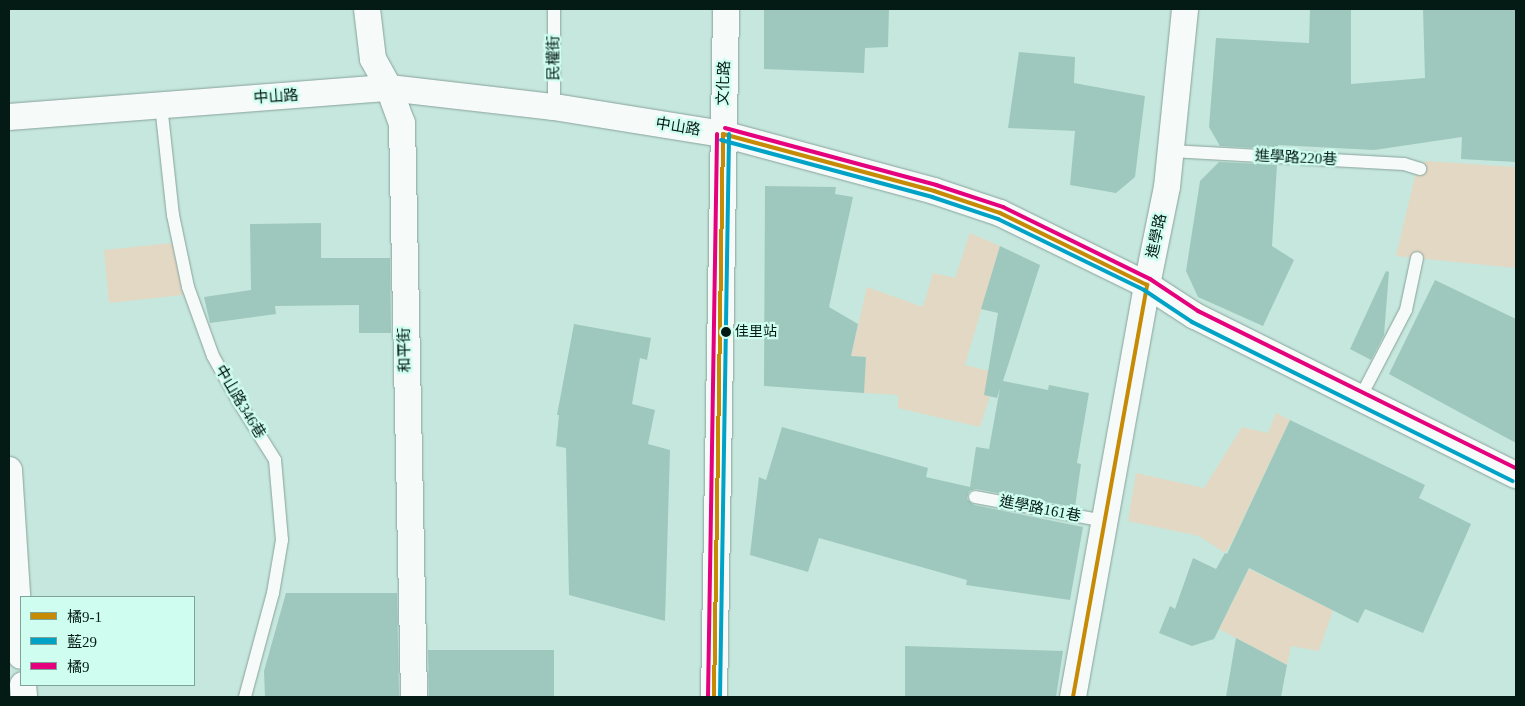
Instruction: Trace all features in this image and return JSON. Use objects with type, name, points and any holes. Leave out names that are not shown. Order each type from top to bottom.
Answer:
[{"type":"street","name":"和平街","points":[[367,9],[373,59],[389,88],[402,123],[414,697]]},
{"type":"street","name":"文化路","points":[[714,697],[726,9]]},
{"type":"street","name":"進學路","points":[[1073,697],[1147,285],[1167,187],[1185,9]]},
{"type":"street","name":"中山路","points":[[9,117],[389,88],[554,108],[723,134],[934,191],[1000,213],[1147,285],[1195,316],[1516,475]]},
{"type":"street","points":[[9,470],[20,640]]},
{"type":"lane","name":"民權街","points":[[554,9],[554,108]]},
{"type":"lane","name":"中山路346巷","points":[[160,105],[173,215],[188,287],[213,356],[238,401],[275,460],[282,540],[273,593],[245,697]]},
{"type":"lane","name":"進學路220巷","points":[[1171,151],[1404,164],[1420,170]]},
{"type":"lane","points":[[1360,398],[1406,310],[1417,258]]},
{"type":"lane","name":"進學路161巷","points":[[975,497],[1105,522]]},
{"type":"shaded area","points":[[1426,161],[1516,167],[1516,268],[1396,256],[1415,176]]},
{"type":"shaded area","points":[[970,233],[1000,246],[965,365],[997,373],[980,427],[898,408],[898,395],[864,393],[865,357],[851,356],[867,287],[923,307],[933,273],[955,278]]},
{"type":"shaded area","points":[[172,243],[183,295],[109,303],[104,250]]},
{"type":"shaded area","points":[[1276,413],[1290,420],[1225,553],[1199,536],[1128,521],[1136,473],[1204,488],[1242,427],[1268,433]]},
{"type":"shaded area","points":[[1249,569],[1333,610],[1319,651],[1291,646],[1287,665],[1219,629]]},
{"type":"building","points":[[764,9],[889,9],[888,47],[865,48],[864,73],[764,69]]},
{"type":"building","points":[[1310,9],[1351,9],[1351,84],[1425,78],[1423,9],[1516,9],[1516,162],[1461,159],[1462,137],[1374,150],[1278,145],[1278,149],[1220,146],[1209,127],[1216,38],[1309,43]]},
{"type":"building","points":[[1019,52],[1075,57],[1074,83],[1145,96],[1135,177],[1116,193],[1070,185],[1075,131],[1008,128]]},
{"type":"building","points":[[1219,162],[1277,165],[1272,246],[1294,260],[1263,326],[1198,297],[1186,271],[1200,181]]},
{"type":"building","points":[[765,186],[836,187],[835,194],[853,197],[829,307],[858,324],[851,356],[866,357],[864,393],[764,386]]},
{"type":"building","points":[[321,223],[321,258],[390,258],[391,333],[359,333],[359,305],[275,306],[276,314],[210,323],[204,297],[251,290],[250,224]]},
{"type":"building","points":[[1000,246],[1040,265],[1003,381],[1048,390],[1049,385],[1089,393],[1077,463],[1081,464],[1075,507],[976,489],[969,491],[967,499],[974,505],[1083,527],[1070,600],[966,585],[967,580],[819,538],[808,572],[750,555],[759,477],[766,480],[782,427],[928,468],[926,477],[970,487],[976,447],[989,449],[1000,388],[997,398],[984,395],[998,313],[981,309]]},
{"type":"building","points":[[1386,271],[1389,272],[1384,335],[1371,360],[1350,349]]},
{"type":"building","points":[[1435,280],[1516,319],[1516,443],[1389,374]]},
{"type":"building","points":[[574,324],[651,338],[647,360],[640,358],[632,404],[655,410],[648,444],[670,450],[665,621],[569,595],[566,448],[556,446],[559,415],[557,415]]},
{"type":"building","points":[[1290,420],[1425,485],[1419,498],[1471,524],[1423,633],[1365,609],[1358,623],[1249,568],[1214,639],[1192,646],[1159,633],[1170,606],[1175,609],[1193,558],[1216,569],[1225,553],[1227,554]]},
{"type":"building","points":[[286,593],[397,593],[399,697],[265,697],[264,671]]},
{"type":"building","points":[[1236,638],[1287,665],[1281,697],[1226,697]]},
{"type":"building","points":[[905,646],[1063,651],[1056,697],[905,697]]},
{"type":"building","points":[[428,650],[554,650],[554,697],[429,697]]},
{"type":"transit line","name":"橘9","points":[[725,128],[936,185],[1003,207],[1150,279],[1198,311],[1516,468]]},
{"type":"transit line","name":"橘9","points":[[708,697],[717,134]]},
{"type":"transit line","name":"橘9-1","points":[[723,134],[934,191],[1000,213],[1147,285]]},
{"type":"transit line","name":"橘9-1","points":[[714,697],[723,134]]},
{"type":"transit line","name":"藍29","points":[[720,697],[729,134]]},
{"type":"transit line","name":"藍29","points":[[721,140],[932,197],[998,219],[1144,290],[1192,322],[1513,481]]},
{"type":"transit line","name":"橘9-1","points":[[1073,697],[1147,285]]},
{"type":"place","name":"佳里站","points":[[726,332]]}]
